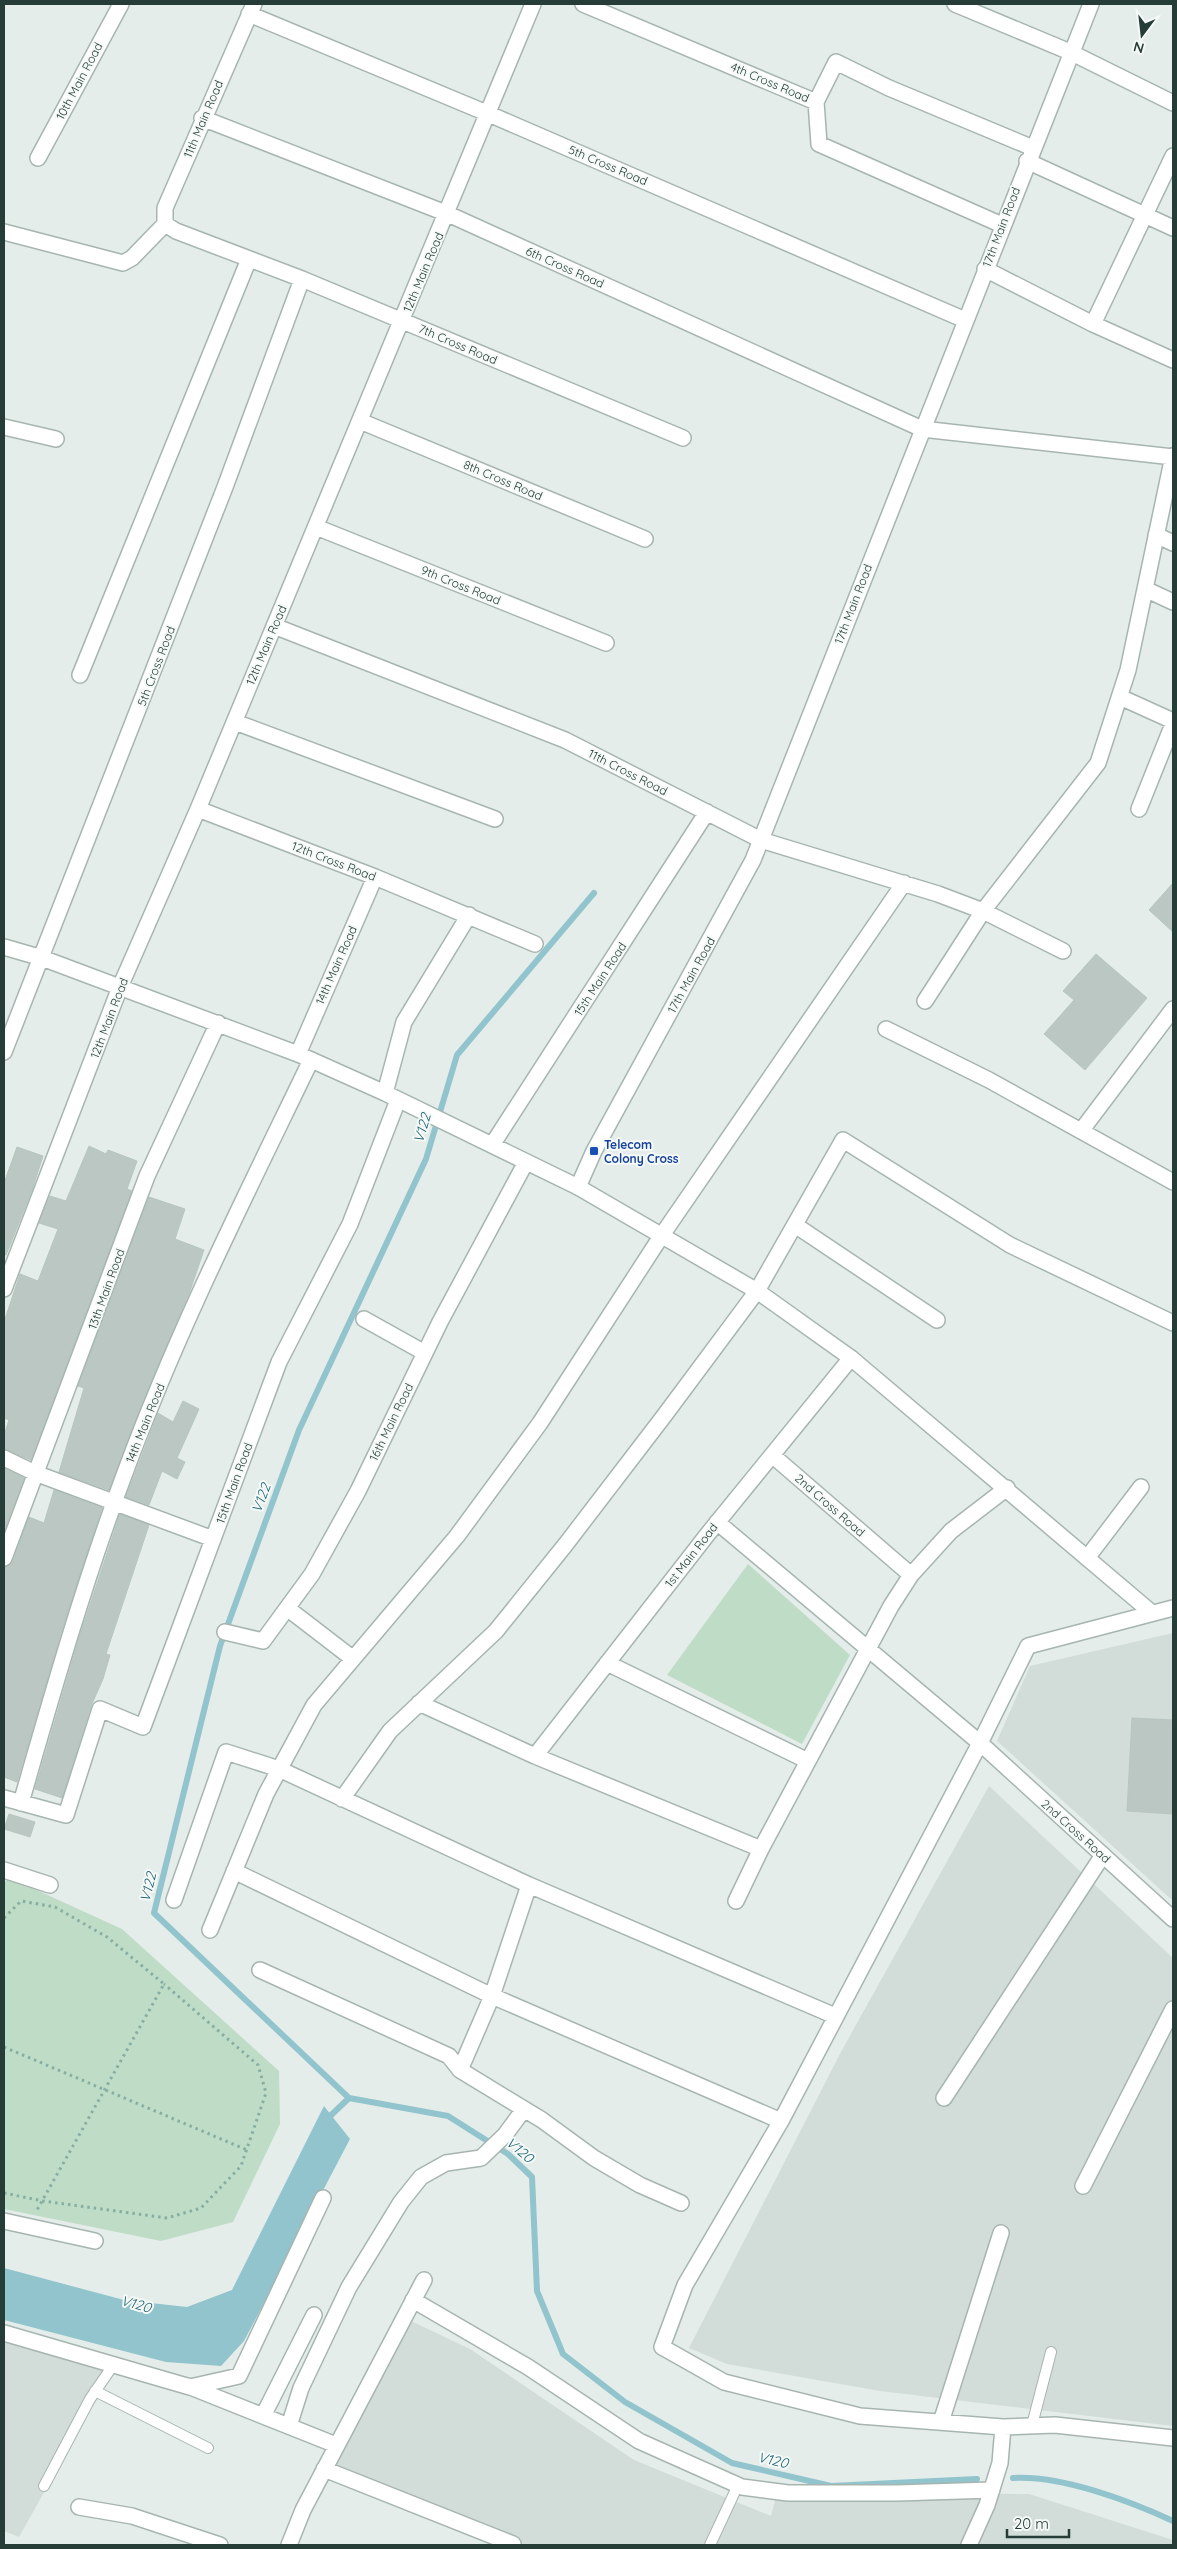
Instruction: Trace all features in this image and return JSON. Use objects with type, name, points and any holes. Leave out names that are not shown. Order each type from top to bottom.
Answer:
[{"type":"street","name":"10th Main Road","points":[[38,158],[121,4]]},
{"type":"street","name":"12th Main Road","points":[[4,1289],[120,987],[235,722],[448,214],[533,4]]},
{"type":"street","name":"4th Cross Road","points":[[583,4],[816,102],[819,144],[1002,225]]},
{"type":"street","points":[[955,4],[1070,52],[1173,103]]},
{"type":"street","name":"17th Main Road","points":[[578,1187],[594,1151],[753,860],[1070,52],[1091,4]]},
{"type":"street","name":"5th Cross Road","points":[[251,9],[965,320]]},
{"type":"street","name":"11th Main Road","points":[[170,228],[165,208],[202,118],[251,9]]},
{"type":"street","points":[[816,102],[836,62],[1030,155],[1173,228]]},
{"type":"street","name":"6th Cross Road","points":[[202,118],[448,214],[922,429],[1173,457]]},
{"type":"street","points":[[1093,324],[1173,156]]},
{"type":"street","points":[[4,232],[123,263],[170,228]]},
{"type":"street","name":"7th Cross Road","points":[[170,228],[302,279],[683,438]]},
{"type":"street","points":[[80,675],[249,259]]},
{"type":"street","points":[[985,269],[1093,324],[1173,360]]},
{"type":"street","name":"5th Cross Road","points":[[4,1052],[225,487],[302,279]]},
{"type":"street","name":"8th Cross Road","points":[[360,421],[645,539]]},
{"type":"street","points":[[4,426],[56,439]]},
{"type":"street","points":[[925,1001],[983,912],[1098,762],[1128,670],[1173,457]]},
{"type":"street","name":"9th Cross Road","points":[[316,527],[606,643]]},
{"type":"street","points":[[1156,535],[1173,543]]},
{"type":"street","points":[[1145,589],[1173,602]]},
{"type":"street","name":"11th Cross Road","points":[[274,626],[565,740],[761,840],[904,884],[983,912],[1063,951]]},
{"type":"street","points":[[1120,697],[1173,722],[1138,809]]},
{"type":"street","points":[[235,722],[495,819]]},
{"type":"street","name":"12th Cross Road","points":[[198,809],[375,877],[535,944]]},
{"type":"street","name":"15th Main Road","points":[[492,1145],[707,812]]},
{"type":"street","name":"14th Main Road","points":[[22,1803],[62,1658],[126,1470],[194,1305],[304,1057],[375,877]]},
{"type":"street","points":[[210,1930],[266,1794],[314,1705],[457,1536],[540,1423],[662,1235],[904,884]]},
{"type":"street","name":"15th Main Road","points":[[22,1803],[66,1815],[100,1710],[143,1727],[279,1362],[350,1224],[392,1096],[404,1022],[469,915]]},
{"type":"street","points":[[4,948],[42,958],[218,1024],[304,1057],[392,1096],[578,1187],[757,1290],[852,1358],[1152,1613]]},
{"type":"street","points":[[1081,1131],[1173,1009]]},
{"type":"street","name":"13th Main Road","points":[[4,1558],[147,1176],[218,1024]]},
{"type":"street","points":[[886,1029],[989,1080],[1173,1182]]},
{"type":"street","points":[[342,1799],[390,1731],[496,1631],[664,1416],[757,1290],[843,1140],[1010,1245],[1173,1323]]},
{"type":"street","name":"16th Main Road","points":[[225,1632],[263,1641],[312,1574],[358,1491],[425,1352],[526,1162]]},
{"type":"street","points":[[795,1225],[937,1320]]},
{"type":"street","points":[[364,1319],[425,1352]]},
{"type":"street","name":"1st Main Road","points":[[535,1756],[717,1522],[852,1358]]},
{"type":"street","name":"2nd Cross Road","points":[[772,1455],[911,1575]]},
{"type":"street","points":[[4,1458],[35,1472],[213,1539]]},
{"type":"street","points":[[1087,1558],[1141,1487]]},
{"type":"street","points":[[736,1901],[760,1849],[891,1606],[911,1575],[951,1531],[1007,1488]]},
{"type":"street","name":"2nd Cross Road","points":[[717,1522],[980,1743],[1173,1919]]},
{"type":"street","points":[[287,1608],[352,1658]]},
{"type":"street","points":[[1173,1608],[1028,1646],[980,1743],[781,2121],[685,2285],[662,2347],[724,2382],[860,2416],[1003,2426],[1055,2425],[1173,2438]]},
{"type":"street","points":[[607,1663],[808,1760]]},
{"type":"street","points":[[419,1703],[535,1756],[760,1849]]},
{"type":"street","points":[[174,1900],[182,1859],[226,1752],[279,1769],[529,1885],[835,2016]]},
{"type":"street","points":[[4,1798],[22,1803]]},
{"type":"street","points":[[944,2098],[1102,1855]]},
{"type":"street","points":[[4,1870],[50,1885]]},
{"type":"street","points":[[234,1871],[492,1996],[781,2121]]},
{"type":"street","points":[[460,2070],[492,1996],[529,1885]]},
{"type":"street","points":[[260,1970],[449,2056],[460,2070],[524,2110],[594,2158],[632,2181],[681,2203]]},
{"type":"street","points":[[1083,2186],[1173,2009]]},
{"type":"street","points":[[289,2426],[301,2388],[349,2287],[401,2202],[421,2177],[446,2163],[481,2158],[506,2135],[524,2110]]},
{"type":"street","points":[[186,2386],[239,2376],[323,2198]]},
{"type":"street","points":[[4,2221],[95,2241]]},
{"type":"street","points":[[941,2422],[1000,2233]]},
{"type":"street","points":[[288,2545],[303,2510],[336,2445],[424,2280]]},
{"type":"street","points":[[413,2300],[528,2367],[638,2442],[738,2485],[788,2493],[898,2494],[992,2490]]},
{"type":"street","points":[[263,2416],[314,2315]]},
{"type":"street","points":[[4,2333],[186,2386],[336,2445]]},
{"type":"street","points":[[969,2545],[992,2490],[1000,2463],[1003,2426]]},
{"type":"street","points":[[324,2469],[514,2544]]},
{"type":"street","points":[[79,2506],[132,2516],[220,2545]]},
{"type":"lane","points":[[1032,2425],[1051,2352]]},
{"type":"lane","points":[[44,2486],[95,2392],[114,2364]]},
{"type":"lane","points":[[95,2392],[208,2448]]},
{"type":"lane","points":[[710,2545],[738,2485]]},
{"type":"path","points":[[4,1918],[22,1901],[55,1907],[107,1938],[258,2064],[266,2092],[241,2166],[201,2208],[166,2218],[42,2201],[4,2193]]},
{"type":"path","points":[[42,2201],[164,1984]]},
{"type":"path","points":[[4,2047],[247,2150]]},
{"type":"shaded area","points":[[1173,1633],[1173,1901],[997,1741],[1030,1666]]},
{"type":"shaded area","points":[[989,1786],[1173,1958],[1173,2426],[880,2391],[727,2364],[689,2348],[842,2050]]},
{"type":"shaded area","points":[[411,2321],[470,2349],[634,2460],[771,2516],[777,2493],[1029,2494],[1173,2540],[1173,2545],[513,2545],[335,2467]]},
{"type":"shaded area","points":[[4,2341],[112,2371],[19,2537],[4,2531]]},
{"type":"green space","points":[[748,1564],[850,1655],[802,1744],[667,1675]]},
{"type":"green space","points":[[8,1877],[122,1929],[279,2071],[280,2124],[233,2222],[161,2241],[4,2209],[4,1884]]},
{"type":"water","points":[[324,2106],[350,2139],[244,2341],[221,2366],[166,2362],[4,2320],[4,2268],[124,2300],[187,2307],[232,2290]]},
{"type":"building","points":[[1173,883],[1173,932],[1149,910]]},
{"type":"building","points":[[1096,954],[1147,998],[1085,1070],[1044,1034],[1074,1000],[1063,991]]},
{"type":"building","points":[[89,1146],[106,1154],[108,1150],[137,1161],[127,1189],[132,1191],[31,1460],[4,1449],[4,1435],[9,1420],[4,1418],[4,1322],[20,1274],[38,1281],[58,1229],[39,1223],[50,1196],[66,1201]]},
{"type":"building","points":[[17,1147],[43,1156],[32,1190],[6,1255],[4,1255],[4,1183]]},
{"type":"building","points":[[149,1197],[185,1209],[175,1239],[204,1250],[190,1291],[138,1414],[109,1490],[59,1472],[84,1388],[78,1386]]},
{"type":"building","points":[[183,1401],[199,1409],[177,1458],[185,1462],[177,1479],[162,1471],[149,1505],[126,1497],[158,1413],[173,1422]]},
{"type":"building","points":[[4,1468],[24,1478],[4,1532]]},
{"type":"building","points":[[54,1490],[102,1508],[61,1633],[17,1782],[4,1777],[4,1567],[13,1561],[29,1517],[44,1523]]},
{"type":"building","points":[[120,1514],[149,1525],[106,1654],[110,1655],[103,1679],[91,1706],[62,1798],[35,1789],[79,1638]]},
{"type":"building","points":[[1132,1718],[1173,1720],[1173,1814],[1127,1811]]},
{"type":"building","points":[[9,1814],[35,1822],[30,1837],[4,1829]]},
{"type":"waterway","name":"V122","points":[[349,2098],[154,1913],[220,1646],[299,1430],[426,1159],[457,1055],[594,893]]},
{"type":"waterway","name":"V120","points":[[326,2120],[349,2098],[448,2116],[508,2154],[532,2177],[537,2291],[563,2354],[625,2402],[732,2463],[831,2486],[977,2479]]},
{"type":"waterway","name":"V120","points":[[1013,2478],[1032,2478],[1073,2485],[1137,2505],[1173,2521]]},
{"type":"place","name":"Telecom Colony Cross","points":[[594,1151]]}]
